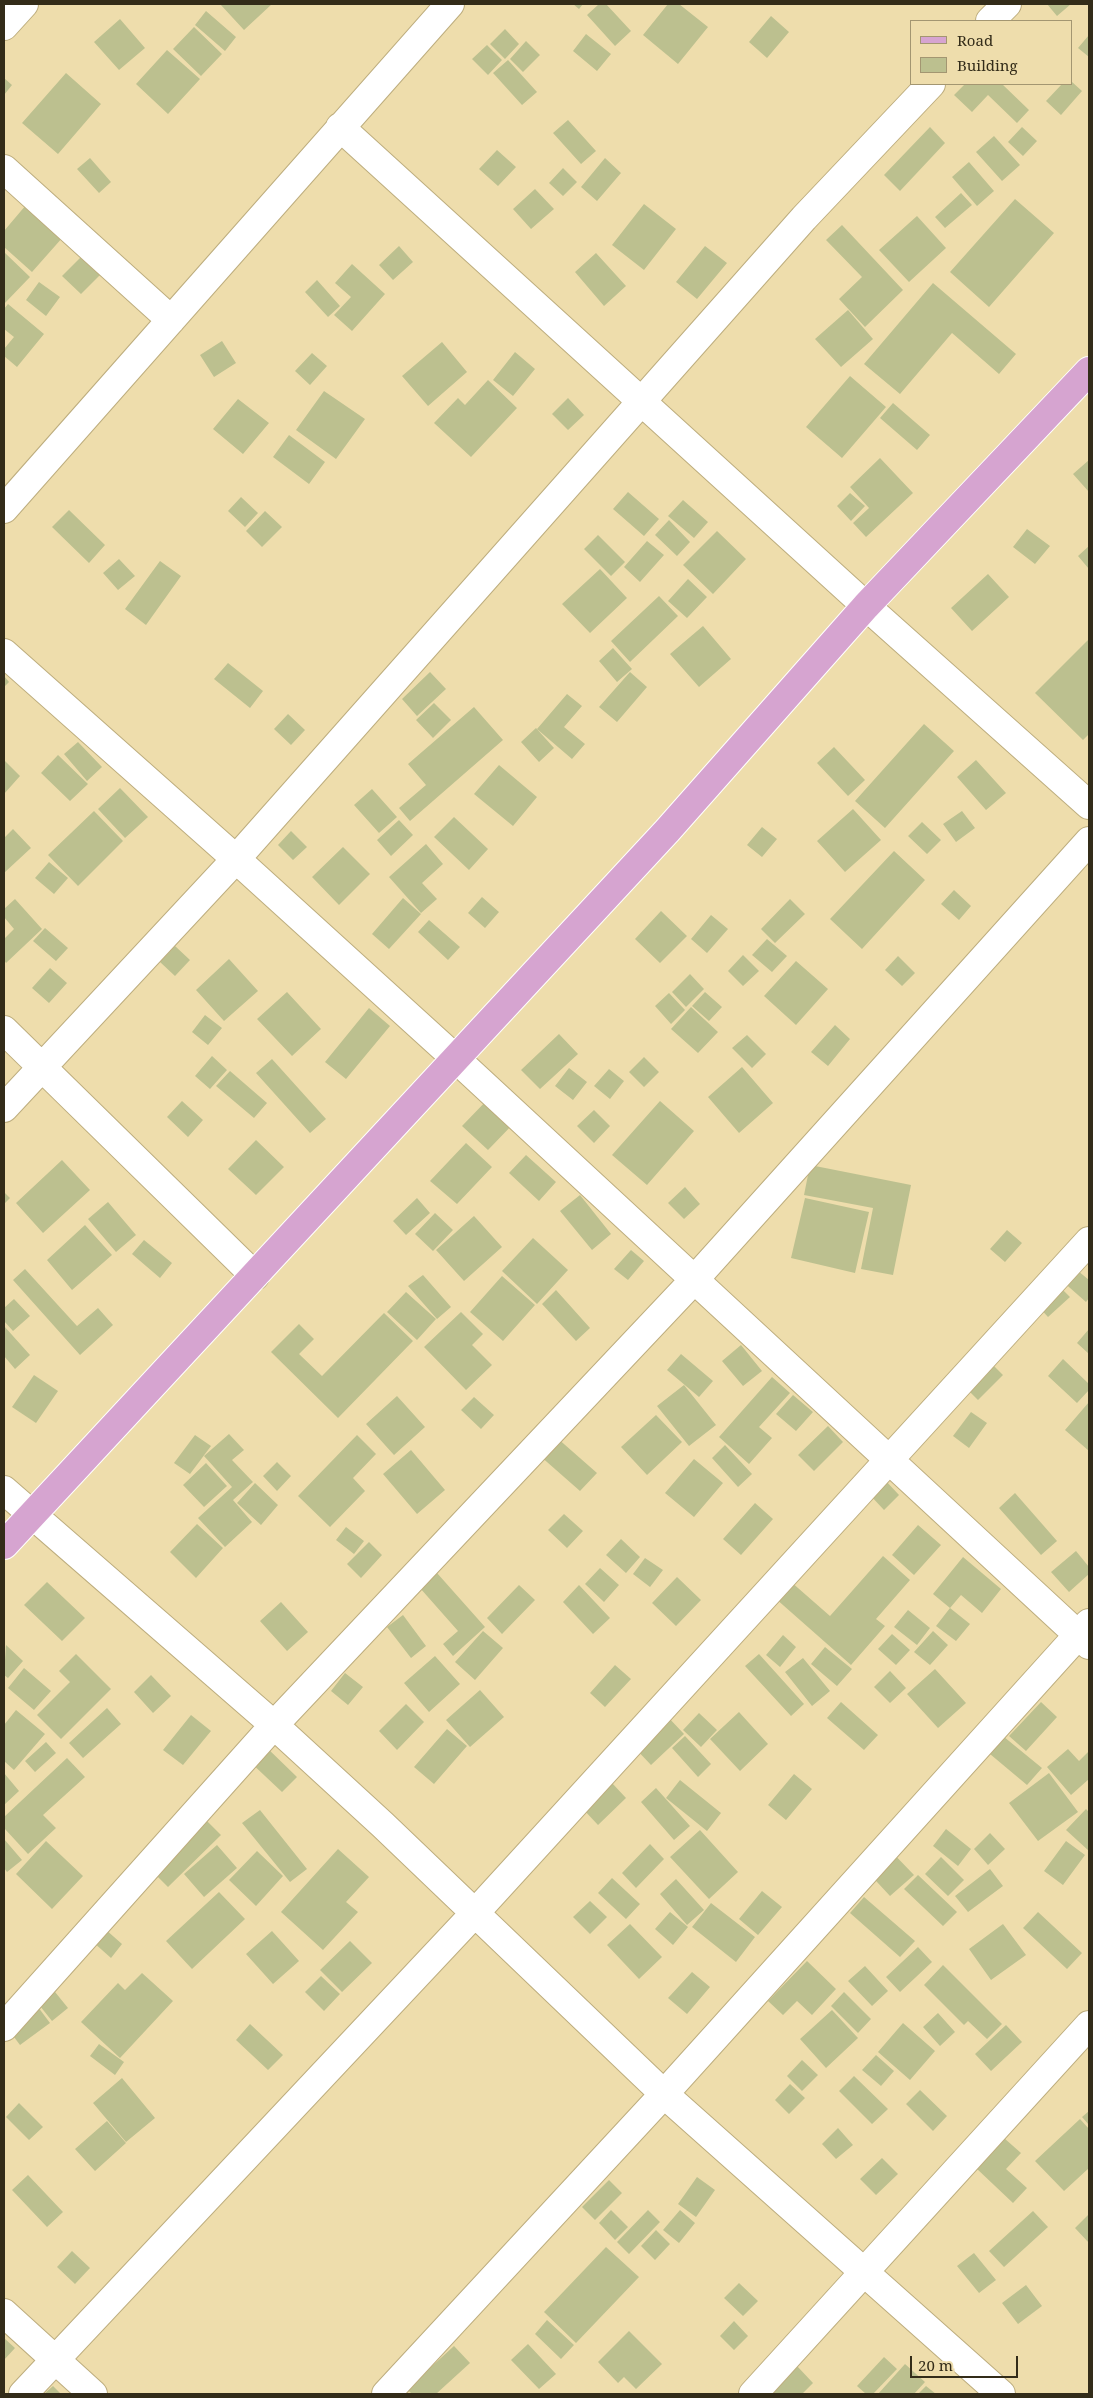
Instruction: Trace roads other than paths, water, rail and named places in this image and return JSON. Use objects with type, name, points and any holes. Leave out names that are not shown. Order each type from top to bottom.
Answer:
[{"type":"main road","points":[[4,1545],[667,831],[866,606],[1089,371]]},
{"type":"street","points":[[4,26],[24,4]]},
{"type":"street","points":[[4,509],[450,4]]},
{"type":"street","points":[[991,20],[1007,4]]},
{"type":"street","points":[[4,1108],[236,859],[804,218],[930,85]]},
{"type":"street","points":[[340,127],[866,606],[1089,805]]},
{"type":"street","points":[[4,169],[171,320]]},
{"type":"street","points":[[4,653],[236,859],[889,1458],[1086,1634],[386,2394]]},
{"type":"street","points":[[4,2027],[274,1725],[694,1280],[1089,841]]},
{"type":"street","points":[[4,1030],[255,1276]]},
{"type":"street","points":[[23,2394],[474,1914],[1089,1241]]},
{"type":"street","points":[[4,1490],[274,1725],[383,1825],[664,2094],[1001,2394]]},
{"type":"street","points":[[753,2394],[866,2273],[1089,2025]]},
{"type":"street","points":[[4,2313],[93,2394]]}]
